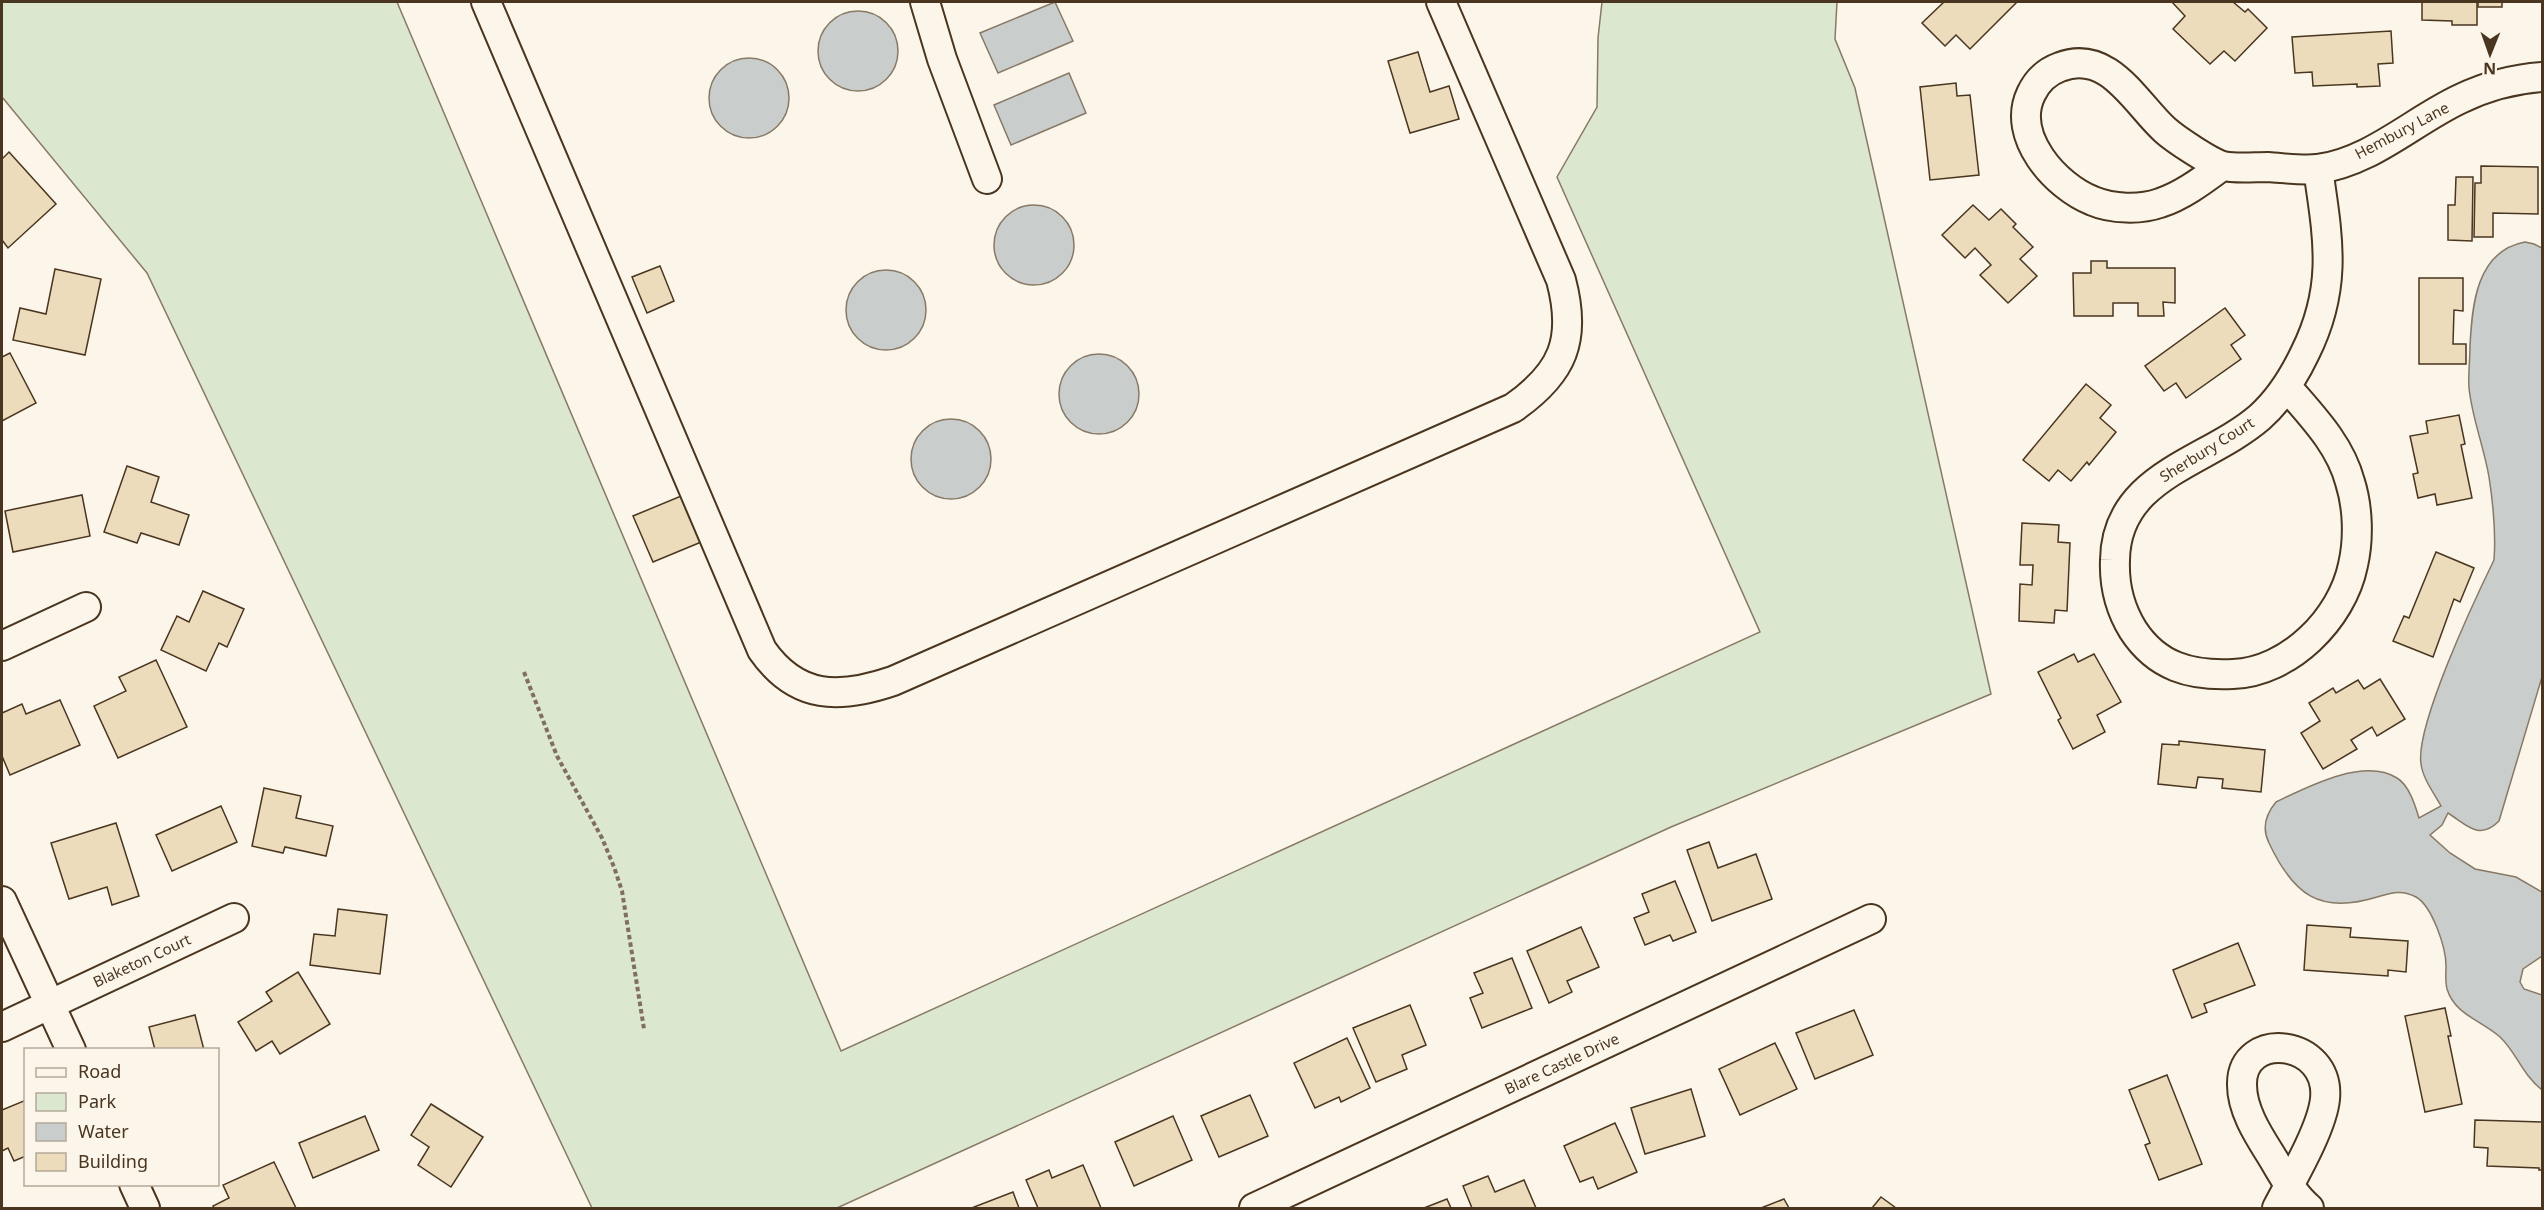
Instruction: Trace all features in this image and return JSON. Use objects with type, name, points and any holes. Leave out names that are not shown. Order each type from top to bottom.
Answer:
[{"type":"street","points":[[486,2],[762,650],[772,664],[789,679],[807,688],[828,693],[849,693],[893,681],[1513,408],[1532,395],[1550,377],[1559,362],[1568,330],[1568,304],[1561,280],[1441,2]]},
{"type":"street","points":[[925,2],[942,59],[987,179]]},
{"type":"street","points":[[2083,64],[2099,68],[2113,76],[2130,91],[2164,130],[2222,166],[2186,190],[2159,204],[2128,207],[2094,201],[2058,178],[2039,156],[2029,134],[2026,115],[2029,99],[2036,84],[2050,71],[2065,65],[2083,64]]},
{"type":"street","name":"Hembury Lane","points":[[2222,166],[2318,169],[2367,152],[2459,100],[2490,87],[2542,77]]},
{"type":"street","name":"Sherbury Court","points":[[2287,387],[2335,448],[2351,483],[2356,543],[2353,567],[2344,591],[2333,611],[2310,638],[2285,657],[2262,668],[2236,674],[2211,675],[2186,670],[2164,662],[2145,648],[2122,606],[2115,569],[2115,546],[2120,524],[2133,503],[2150,486],[2238,433],[2261,416],[2287,387],[2306,352],[2326,297],[2327,233],[2318,169]]},
{"type":"street","points":[[2,646],[86,607]]},
{"type":"street","points":[[2,901],[70,1048]]},
{"type":"street","name":"Blaketon Court","points":[[2,1026],[234,918]]},
{"type":"street","name":"Blare Castle Drive","points":[[1254,1209],[1871,919]]},
{"type":"street","points":[[134,1186],[145,1209]]},
{"type":"street","points":[[2284,1197],[2309,1209]]},
{"type":"path","points":[[524,672],[557,756],[602,838],[614,867],[622,891],[644,1029]]},
{"type":"green space","points":[[2,2],[397,2],[841,1051],[1760,632],[1557,177],[1597,107],[1598,38],[1602,2],[1837,2],[1835,39],[1855,88],[1991,694],[1671,827],[837,1208],[592,1208],[147,273],[2,97]]},
{"type":"water","points":[[1055,2],[1073,41],[998,73],[980,33]]},
{"type":"water","points":[[858,11],[873,14],[886,23],[895,36],[898,51],[895,66],[886,79],[873,88],[858,91],[843,88],[830,79],[821,66],[818,51],[821,36],[830,23],[843,14]]},
{"type":"water","points":[[749,58],[764,61],[777,70],[786,83],[789,98],[786,113],[777,126],[764,135],[749,138],[734,135],[721,126],[712,113],[709,98],[712,83],[721,70],[734,61]]},
{"type":"water","points":[[1069,73],[1086,113],[1011,145],[994,105]]},
{"type":"water","points":[[1034,205],[1049,208],[1062,217],[1071,230],[1074,245],[1071,260],[1062,273],[1049,282],[1034,285],[1019,282],[1006,273],[997,260],[994,245],[997,230],[1006,217],[1019,208]]},
{"type":"water","points":[[2525,242],[2542,248],[2542,677],[2499,821],[2492,827],[2479,830],[2467,826],[2448,813],[2442,825],[2430,835],[2450,853],[2475,869],[2516,877],[2542,892],[2542,956],[2523,969],[2520,982],[2524,989],[2542,995],[2542,1090],[2529,1077],[2500,1037],[2462,1011],[2451,998],[2446,986],[2445,958],[2441,938],[2433,918],[2422,902],[2416,897],[2401,892],[2357,902],[2339,903],[2310,896],[2298,887],[2278,861],[2265,832],[2267,816],[2276,802],[2319,782],[2352,772],[2384,772],[2397,778],[2408,790],[2419,818],[2441,806],[2426,780],[2421,764],[2427,722],[2448,662],[2494,560],[2494,518],[2489,477],[2469,388],[2475,298],[2487,268],[2496,256],[2509,247]]},
{"type":"water","points":[[886,270],[901,273],[914,282],[923,295],[926,310],[923,325],[914,338],[901,347],[886,350],[871,347],[858,338],[849,325],[846,310],[849,295],[858,282],[871,273]]},
{"type":"water","points":[[1099,354],[1114,357],[1127,366],[1136,379],[1139,394],[1136,409],[1127,422],[1114,431],[1099,434],[1084,431],[1071,422],[1062,409],[1059,394],[1062,379],[1071,366],[1084,357]]},
{"type":"water","points":[[951,419],[966,422],[979,431],[988,444],[991,459],[988,474],[979,487],[966,496],[951,499],[936,496],[923,487],[914,474],[911,459],[914,444],[923,431],[936,422]]},
{"type":"building","points":[[1944,2],[2016,3],[1970,49],[1956,35],[1945,46],[1922,23]]},
{"type":"building","points":[[2172,2],[2233,2],[2245,12],[2248,9],[2267,28],[2235,61],[2224,51],[2210,64],[2173,29],[2185,16]]},
{"type":"building","points":[[2422,2],[2477,2],[2477,25],[2452,25],[2452,21],[2422,20]]},
{"type":"building","points":[[2478,2],[2502,2],[2502,7],[2478,7]]},
{"type":"building","points":[[2391,31],[2393,63],[2378,64],[2380,86],[2357,87],[2357,84],[2313,86],[2312,72],[2295,73],[2292,37]]},
{"type":"building","points":[[1418,52],[1430,92],[1449,86],[1459,119],[1410,133],[1388,61]]},
{"type":"building","points":[[1956,83],[1957,96],[1970,95],[1979,175],[1930,180],[1920,87]]},
{"type":"building","points":[[9,152],[56,204],[8,248],[2,240],[2,159]]},
{"type":"building","points":[[2481,166],[2538,167],[2538,214],[2493,213],[2493,237],[2474,237],[2475,183],[2481,183]]},
{"type":"building","points":[[2456,177],[2473,177],[2472,241],[2448,240],[2448,205],[2455,205]]},
{"type":"building","points":[[1973,205],[1989,220],[2001,209],[2016,224],[2013,227],[2033,247],[2020,259],[2037,276],[2008,303],[1980,275],[1991,265],[1975,248],[1965,258],[1942,235]]},
{"type":"building","points":[[2091,261],[2107,261],[2107,268],[2175,268],[2175,303],[2163,302],[2164,316],[2138,316],[2138,303],[2113,303],[2113,316],[2074,316],[2073,273],[2091,273]]},
{"type":"building","points":[[660,266],[674,301],[647,313],[632,277]]},
{"type":"building","points":[[55,269],[101,279],[85,355],[13,340],[20,308],[46,314]]},
{"type":"building","points":[[2419,278],[2463,278],[2463,311],[2454,310],[2453,344],[2466,344],[2466,364],[2419,364]]},
{"type":"building","points":[[2225,308],[2245,335],[2231,345],[2241,359],[2186,398],[2176,383],[2164,391],[2145,366]]},
{"type":"building","points":[[10,353],[36,403],[2,421],[2,357]]},
{"type":"building","points":[[2086,384],[2111,405],[2100,418],[2116,432],[2089,465],[2087,462],[2071,481],[2058,470],[2049,481],[2023,460]]},
{"type":"building","points":[[2459,415],[2465,444],[2461,445],[2472,498],[2437,505],[2435,494],[2418,498],[2413,474],[2418,473],[2410,436],[2428,433],[2426,421]]},
{"type":"building","points":[[127,466],[159,477],[151,502],[189,515],[179,545],[141,533],[137,543],[104,532]]},
{"type":"building","points":[[686,494],[706,540],[653,562],[633,516]]},
{"type":"building","points":[[82,495],[90,536],[13,552],[5,511]]},
{"type":"building","points":[[2022,523],[2059,525],[2058,542],[2070,543],[2067,611],[2055,610],[2054,623],[2019,621],[2020,584],[2032,585],[2033,565],[2020,565]]},
{"type":"building","points":[[2436,552],[2474,568],[2460,602],[2454,599],[2433,657],[2393,641],[2404,616],[2409,618]]},
{"type":"building","points":[[203,591],[244,609],[227,647],[219,643],[206,671],[161,650],[177,616],[189,622]]},
{"type":"building","points":[[2074,654],[2078,662],[2094,654],[2121,702],[2097,715],[2105,732],[2073,749],[2058,720],[2061,718],[2038,672]]},
{"type":"building","points":[[156,660],[187,727],[118,758],[94,706],[126,691],[119,677]]},
{"type":"building","points":[[2380,679],[2405,719],[2377,736],[2372,727],[2351,740],[2357,749],[2323,769],[2301,733],[2320,721],[2309,703],[2333,688],[2336,693],[2358,680],[2364,689]]},
{"type":"building","points":[[60,700],[80,745],[10,775],[2,756],[2,713],[22,704],[26,714]]},
{"type":"building","points":[[2179,741],[2265,750],[2261,792],[2222,788],[2223,779],[2198,777],[2196,788],[2158,784],[2162,744],[2179,745]]},
{"type":"building","points":[[264,788],[301,796],[296,818],[333,826],[326,856],[285,847],[283,853],[252,846]]},
{"type":"building","points":[[221,806],[237,842],[172,871],[156,835]]},
{"type":"building","points":[[116,823],[139,896],[112,905],[107,887],[69,899],[51,843]]},
{"type":"building","points":[[1709,842],[1718,868],[1756,854],[1772,899],[1712,921],[1687,850]]},
{"type":"building","points":[[1675,881],[1696,932],[1673,941],[1670,935],[1645,945],[1634,918],[1649,912],[1642,894]]},
{"type":"building","points":[[338,909],[387,915],[380,974],[310,965],[314,934],[335,936]]},
{"type":"building","points":[[2307,925],[2351,928],[2350,937],[2408,941],[2406,972],[2388,970],[2388,976],[2304,970]]},
{"type":"building","points":[[1581,927],[1599,967],[1567,981],[1572,992],[1549,1003],[1527,951]]},
{"type":"building","points":[[2238,943],[2255,985],[2204,1004],[2207,1012],[2192,1018],[2173,970]]},
{"type":"building","points":[[1512,958],[1532,1008],[1482,1028],[1470,998],[1483,993],[1474,973]]},
{"type":"building","points":[[298,972],[330,1024],[280,1054],[272,1041],[256,1051],[238,1022],[272,1001],[266,992]]},
{"type":"building","points":[[1410,1005],[1426,1045],[1402,1055],[1407,1069],[1376,1082],[1353,1028]]},
{"type":"building","points":[[2445,1008],[2451,1036],[2448,1036],[2462,1104],[2425,1112],[2405,1016]]},
{"type":"building","points":[[1854,1010],[1873,1055],[1815,1079],[1796,1033]]},
{"type":"building","points":[[195,1015],[203,1048],[154,1048],[149,1027]]},
{"type":"building","points":[[1347,1038],[1370,1088],[1341,1102],[1339,1097],[1315,1108],[1294,1063]]},
{"type":"building","points":[[1775,1043],[1797,1089],[1740,1115],[1719,1069]]},
{"type":"building","points":[[2167,1075],[2202,1164],[2159,1180],[2145,1145],[2150,1143],[2129,1090]]},
{"type":"building","points":[[1691,1089],[1705,1136],[1645,1154],[1631,1108]]},
{"type":"building","points":[[1250,1095],[1268,1136],[1219,1157],[1201,1116]]},
{"type":"building","points":[[24,1101],[24,1157],[14,1161],[8,1148],[2,1151],[2,1110]]},
{"type":"building","points":[[431,1104],[483,1137],[451,1187],[418,1165],[429,1147],[411,1135]]},
{"type":"building","points":[[365,1116],[379,1150],[313,1178],[299,1143]]},
{"type":"building","points":[[1173,1116],[1192,1160],[1134,1186],[1115,1142]]},
{"type":"building","points":[[2475,1120],[2542,1122],[2542,1170],[2487,1166],[2488,1148],[2474,1147]]},
{"type":"building","points":[[1615,1123],[1637,1172],[1598,1189],[1593,1177],[1580,1182],[1564,1146]]},
{"type":"building","points":[[274,1162],[296,1208],[214,1208],[213,1206],[229,1198],[223,1185]]},
{"type":"building","points":[[1083,1165],[1101,1208],[1038,1208],[1026,1180],[1049,1170],[1052,1178]]},
{"type":"building","points":[[1488,1176],[1495,1192],[1524,1180],[1536,1208],[1472,1208],[1463,1186]]},
{"type":"building","points":[[1013,1192],[1019,1208],[974,1207]]},
{"type":"building","points":[[1881,1197],[1896,1208],[1872,1208]]},
{"type":"building","points":[[1447,1199],[1451,1208],[1424,1208]]},
{"type":"building","points":[[1784,1199],[1789,1208],[1761,1208]]}]
